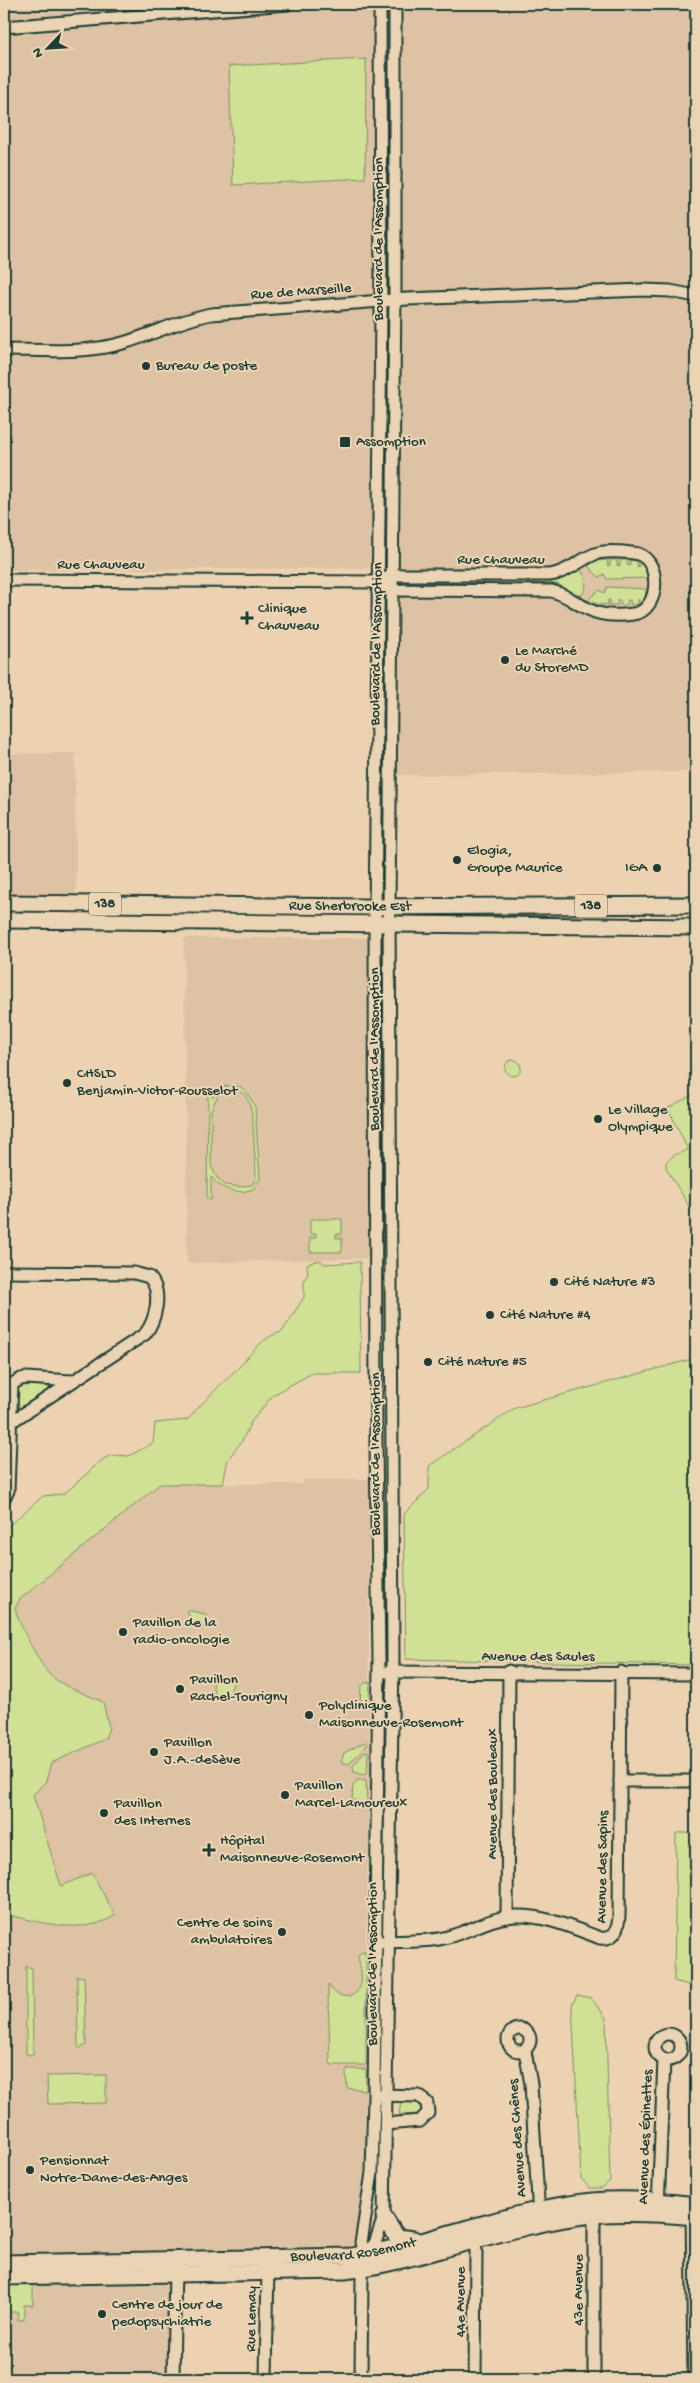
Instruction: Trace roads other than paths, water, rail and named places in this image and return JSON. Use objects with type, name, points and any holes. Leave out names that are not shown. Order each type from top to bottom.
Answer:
[{"type":"main road","name":"Rue Sherbrooke Est","points":[[4,903],[382,907],[696,905]]},
{"type":"main road","name":"Rue Sherbrooke Est","points":[[4,920],[696,927]]},
{"type":"main road","name":"Boulevard Rosemont","points":[[4,2262],[175,2267],[268,2266],[365,2261],[474,2232],[539,2217],[594,2208],[658,2207],[694,2211]]},
{"type":"main road","points":[[384,2216],[397,2238],[426,2238]]},
{"type":"main road","name":"Boulevard Rosemont","points":[[365,2261],[426,2238],[474,2232]]},
{"type":"main road","name":"Boulevard Rosemont","points":[[4,2278],[175,2267]]},
{"type":"street","points":[[4,27],[288,4]]},
{"type":"street","name":"Boulevard de l'Assomption","points":[[361,2379],[365,2261],[361,2243],[372,2173],[374,2095],[379,1672],[376,1429],[382,907],[376,851],[381,301],[380,4]]},
{"type":"street","name":"Boulevard de l'Assomption","points":[[382,907],[389,851],[393,590],[395,4]]},
{"type":"street","name":"Rue de Marseille","points":[[4,350],[91,349],[123,343],[184,320],[211,314],[395,300],[644,290],[670,291],[696,296]]},
{"type":"street","name":"Rue Chauveau","points":[[4,580],[379,582],[393,575],[550,575],[564,571],[598,553],[634,552],[645,557],[652,566],[654,596],[650,604],[640,613],[600,614],[561,593],[551,591],[393,590],[379,582]]},
{"type":"street","points":[[376,851],[389,851]]},
{"type":"street","name":"Boulevard de l'Assomption","points":[[365,2261],[375,2243],[384,2216],[389,1941],[392,1672],[382,924]]},
{"type":"street","points":[[4,1272],[134,1273],[149,1277],[153,1282],[156,1302],[152,1325],[145,1334],[11,1422]]},
{"type":"street","points":[[4,1498],[8,1491],[11,1422],[10,1390],[16,1381],[26,1378],[72,1381]]},
{"type":"street","name":"Avenue des Saules","points":[[379,1672],[509,1671],[696,1674]]},
{"type":"street","name":"Avenue des Bouleaux","points":[[507,1917],[509,1671]]},
{"type":"street","name":"Avenue des Sapins","points":[[376,1942],[439,1939],[507,1917],[548,1919],[600,1938],[607,1939],[614,1935],[618,1928],[619,1916],[621,1672]]},
{"type":"street","points":[[620,1781],[696,1781]]},
{"type":"street","name":"Avenue des Chênes","points":[[525,2050],[531,2084],[539,2217]]},
{"type":"street","name":"Avenue des Épinettes","points":[[658,2207],[664,2060]]},
{"type":"street","points":[[374,2095],[419,2096],[427,2103],[428,2113],[420,2121],[386,2124]]},
{"type":"street","name":"43e Avenue","points":[[594,2208],[594,2379]]},
{"type":"street","points":[[694,2211],[694,2379]]},
{"type":"street","name":"44e Avenue","points":[[474,2232],[475,2379]]},
{"type":"street","name":"Rue Lemay","points":[[266,2379],[268,2266]]},
{"type":"street","points":[[173,2379],[175,2267]]},
{"type":"place","name":"Bureau de poste","points":[[146,366]]},
{"type":"place","name":"Assomption","points":[[345,442]]},
{"type":"place","name":"Clinique Chauveau","points":[[247,618]]},
{"type":"place","name":"Le Marché du StoreMD","points":[[505,660]]},
{"type":"place","name":"Elogia, Groupe Maurice","points":[[457,860]]},
{"type":"place","name":"IGA","points":[[657,868]]},
{"type":"place","name":"CHSLD Benjamin-Victor-Rousselot","points":[[67,1083]]},
{"type":"place","name":"Le Village Olympique","points":[[598,1119]]},
{"type":"place","name":"Cité Nature #3","points":[[554,1282]]},
{"type":"place","name":"Cité Nature #4","points":[[490,1315]]},
{"type":"place","name":"Cité nature #5","points":[[428,1362]]},
{"type":"place","name":"Pavillon de la radio-oncologie","points":[[123,1632]]},
{"type":"place","name":"Pavillon Rachel-Tourigny","points":[[180,1689]]},
{"type":"place","name":"Polyclinique Maisonneuve-Rosemont","points":[[309,1715]]},
{"type":"place","name":"Pavillon J.A.-deSève","points":[[154,1752]]},
{"type":"place","name":"Pavillon Marcel-Lamoureux","points":[[285,1795]]},
{"type":"place","name":"Pavillon des Internes","points":[[104,1813]]},
{"type":"place","name":"Hôpital Maisonneuve-Rosemont","points":[[209,1850]]},
{"type":"place","name":"Centre de soins ambulatoires","points":[[282,1932]]},
{"type":"place","name":"Pensionnat Notre-Dame-des-Anges","points":[[30,2170]]},
{"type":"place","name":"Centre de jour de pedopsychiatrie","points":[[102,2314]]}]
